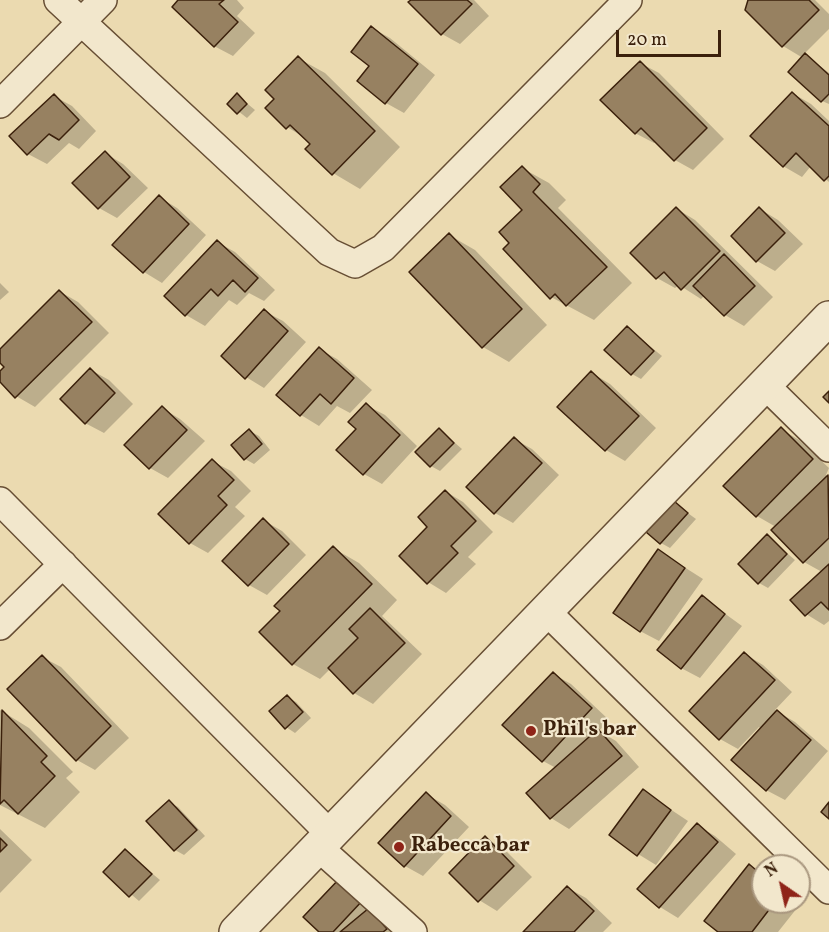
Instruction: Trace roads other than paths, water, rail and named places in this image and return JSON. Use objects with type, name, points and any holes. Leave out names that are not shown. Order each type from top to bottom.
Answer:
[{"type":"street","points":[[58,0],[329,252],[355,264],[383,248],[628,0]]},
{"type":"street","points":[[0,104],[103,0]]},
{"type":"street","points":[[236,932],[829,318]]},
{"type":"street","points":[[764,384],[829,448]]},
{"type":"street","points":[[0,501],[63,564],[323,840],[413,932]]},
{"type":"street","points":[[0,626],[63,564]]},
{"type":"street","points":[[545,610],[829,890]]},
{"type":"place","name":"Phil's bar","points":[[531,731]]},
{"type":"place","name":"Rabecca bar","points":[[399,847]]}]
